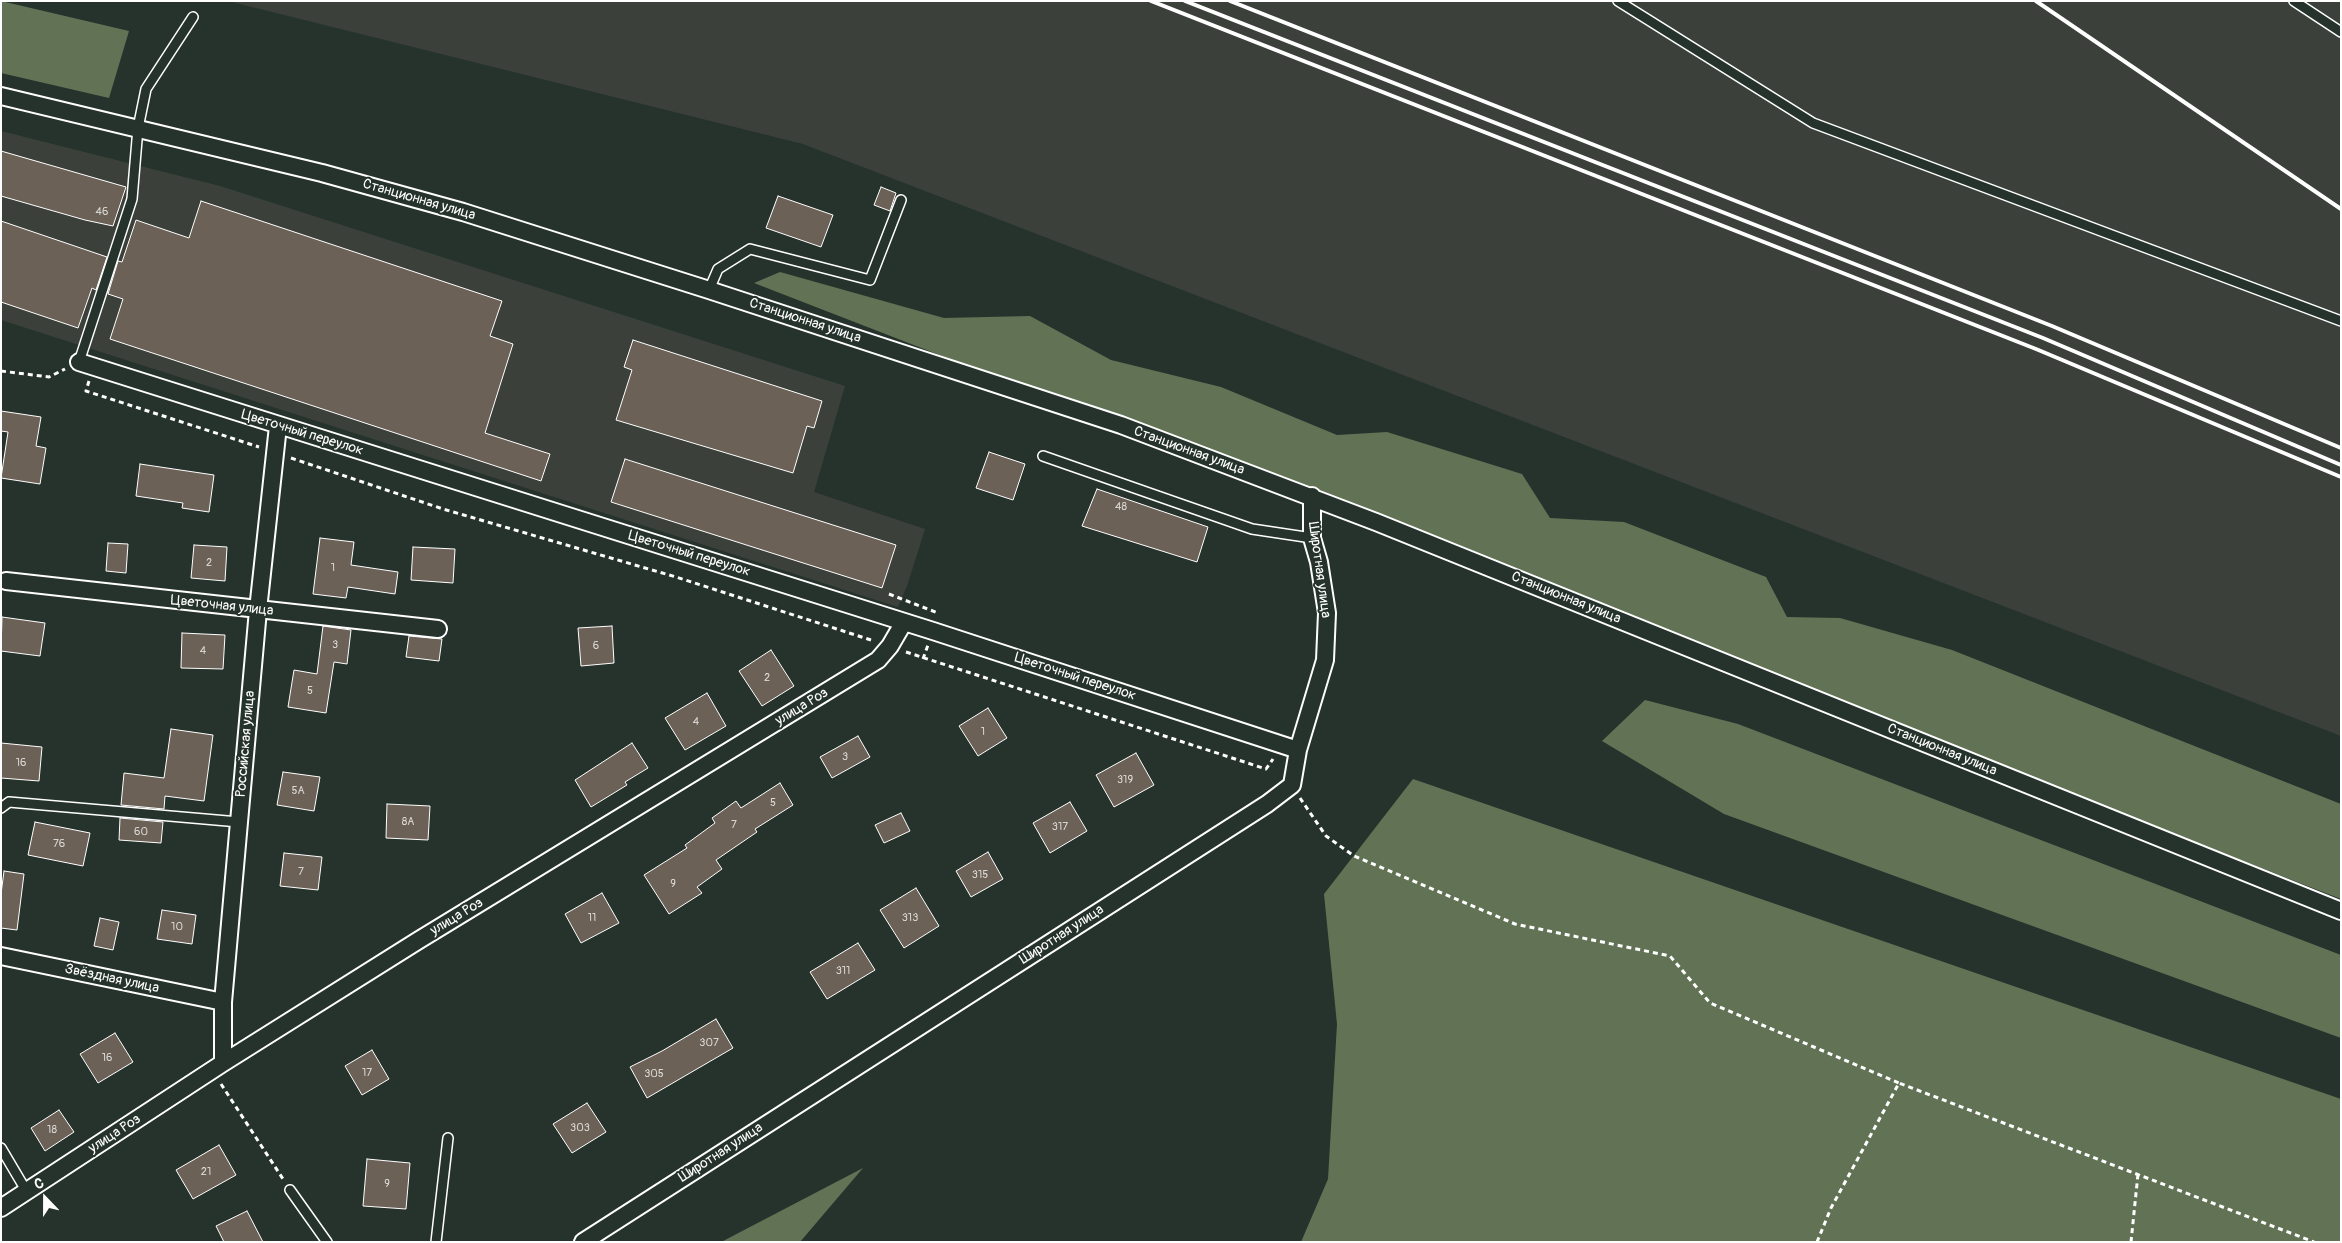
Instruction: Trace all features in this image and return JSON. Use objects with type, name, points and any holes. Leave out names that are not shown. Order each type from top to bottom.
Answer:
[{"type":"street","name":"Станционная улица","points":[[1,96],[322,173],[462,212],[710,290],[1121,425],[1312,496],[2341,911]]},
{"type":"street","name":"Цветочный переулок","points":[[79,362],[904,622],[1298,750]]},
{"type":"street","name":"Российская улица","points":[[218,1067],[258,610],[278,426]]},
{"type":"street","name":"Широтная улица","points":[[582,1242],[1267,804],[1292,785],[1298,750],[1325,660],[1327,613],[1319,562],[1312,538],[1312,496]]},
{"type":"street","name":"Цветочная улица","points":[[6,581],[438,629]]},
{"type":"street","name":"улица Роз","points":[[1,1208],[218,1067],[428,935],[878,660],[890,646],[904,622]]},
{"type":"street","name":"Звёздная улица","points":[[1,956],[223,1002]]},
{"type":"lane","points":[[1618,1],[1813,123],[2341,321]]},
{"type":"lane","points":[[2294,1],[2341,32]]},
{"type":"lane","points":[[79,362],[132,199],[138,128],[146,90],[193,16]]},
{"type":"lane","points":[[710,290],[718,269],[750,249],[870,280],[901,200]]},
{"type":"lane","points":[[1043,456],[1252,529],[1312,538]]},
{"type":"lane","points":[[1,808],[9,802],[239,822]]},
{"type":"lane","points":[[436,1242],[448,1138]]},
{"type":"lane","points":[[1,1148],[27,1192]]},
{"type":"lane","points":[[290,1190],[328,1242]]},
{"type":"path","points":[[1,371],[49,377],[79,362]]},
{"type":"path","points":[[1292,785],[1326,836],[1354,856],[1515,924],[1670,956],[1710,1003],[1900,1083],[2314,1242]]},
{"type":"path","points":[[218,1067],[290,1190]]},
{"type":"path","points":[[1817,1242],[1831,1208],[1900,1083]]},
{"type":"path","points":[[2131,1242],[2138,1174]]},
{"type":"shaded area","points":[[228,1],[2341,1],[2341,736],[803,144]]},
{"type":"shaded area","points":[[1,131],[220,186],[845,386],[814,492],[925,529],[907,586],[898,607],[1,320]]},
{"type":"green space","points":[[1,1],[129,31],[109,98],[1,73]]},
{"type":"green space","points":[[780,272],[944,318],[1030,316],[1111,360],[1221,387],[1337,435],[1387,432],[1522,474],[1550,518],[1624,522],[1766,577],[1787,617],[1840,618],[1952,650],[2341,804],[2341,899],[754,283]]},
{"type":"green space","points":[[1645,700],[1738,724],[2341,955],[2341,1038],[1724,814],[1602,741]]},
{"type":"green space","points":[[1413,779],[2341,1099],[2341,1242],[1301,1242],[1328,1179],[1337,1024],[1324,894]]},
{"type":"green space","points":[[863,1168],[800,1242],[722,1242],[725,1240]]},
{"type":"building","points":[[1,151],[126,187],[113,226],[1,196]]},
{"type":"building","points":[[881,187],[896,193],[890,211],[874,205]]},
{"type":"building","points":[[778,196],[833,215],[821,247],[766,228]]},
{"type":"building","points":[[201,201],[502,301],[490,336],[513,344],[485,433],[550,454],[541,481],[110,339],[123,299],[108,294],[118,261],[122,262],[136,220],[189,238]]},
{"type":"building","points":[[1,221],[107,257],[96,290],[92,288],[78,328],[1,302]]},
{"type":"building","points":[[633,340],[822,401],[814,428],[807,426],[793,473],[616,420],[632,370],[624,367]]},
{"type":"building","points":[[1,411],[41,417],[36,446],[46,448],[40,484],[1,478],[8,432],[1,431]]},
{"type":"building","points":[[989,452],[1025,464],[1013,500],[976,488]]},
{"type":"building","points":[[625,459],[896,545],[882,588],[611,502]]},
{"type":"building","points":[[140,464],[214,475],[209,512],[182,508],[183,503],[136,496]]},
{"type":"building","points":[[1097,489],[1208,527],[1197,562],[1082,526]]},
{"type":"building","points":[[320,538],[354,542],[351,565],[398,572],[395,594],[348,587],[346,598],[313,594]]},
{"type":"building","points":[[108,543],[128,544],[126,573],[106,571]]},
{"type":"building","points":[[194,545],[227,547],[225,581],[191,578]]},
{"type":"building","points":[[413,547],[455,549],[453,583],[411,580]]},
{"type":"building","points":[[2,617],[45,623],[40,656],[1,651]]},
{"type":"building","points":[[323,626],[351,630],[347,664],[334,662],[326,713],[288,707],[294,670],[317,674]]},
{"type":"building","points":[[612,626],[614,663],[581,666],[578,628]]},
{"type":"building","points":[[182,633],[225,635],[223,669],[181,668]]},
{"type":"building","points":[[409,636],[442,639],[439,661],[406,657]]},
{"type":"building","points":[[771,650],[794,686],[762,706],[739,671]]},
{"type":"building","points":[[707,693],[726,726],[685,750],[665,718]]},
{"type":"building","points":[[988,708],[1007,738],[978,756],[959,726]]},
{"type":"building","points":[[171,729],[213,735],[204,801],[165,796],[164,809],[121,805],[124,773],[164,778]]},
{"type":"building","points":[[858,736],[870,757],[832,778],[820,757]]},
{"type":"building","points":[[1,743],[42,747],[39,781],[1,778]]},
{"type":"building","points":[[632,743],[648,768],[625,782],[627,785],[591,807],[575,780]]},
{"type":"building","points":[[1136,753],[1154,785],[1114,807],[1096,775]]},
{"type":"building","points":[[283,772],[320,777],[314,811],[277,805]]},
{"type":"building","points":[[780,783],[793,805],[755,829],[757,832],[716,860],[722,869],[697,887],[702,893],[669,914],[644,875],[687,848],[685,845],[715,823],[712,818],[736,801],[741,808]]},
{"type":"building","points":[[1070,802],[1087,831],[1050,853],[1033,823]]},
{"type":"building","points":[[387,804],[430,806],[428,840],[386,838]]},
{"type":"building","points":[[901,813],[910,831],[884,843],[875,825]]},
{"type":"building","points":[[120,818],[163,822],[161,843],[119,840]]},
{"type":"building","points":[[35,822],[90,833],[83,866],[28,855]]},
{"type":"building","points":[[988,852],[1003,879],[971,897],[956,871]]},
{"type":"building","points":[[284,853],[322,857],[318,890],[280,886]]},
{"type":"building","points":[[4,871],[24,874],[17,930],[1,928],[1,894]]},
{"type":"building","points":[[916,888],[939,926],[904,948],[880,910]]},
{"type":"building","points":[[602,893],[619,923],[581,943],[565,914]]},
{"type":"building","points":[[162,910],[196,915],[192,944],[157,939]]},
{"type":"building","points":[[100,918],[119,922],[113,950],[94,946]]},
{"type":"building","points":[[858,943],[875,970],[827,999],[810,972]]},
{"type":"building","points":[[716,1019],[733,1048],[647,1098],[630,1067],[662,1051]]},
{"type":"building","points":[[115,1033],[133,1062],[98,1083],[80,1054]]},
{"type":"building","points":[[372,1050],[389,1079],[362,1095],[345,1066]]},
{"type":"building","points":[[587,1103],[606,1132],[572,1153],[553,1124]]},
{"type":"building","points":[[59,1110],[74,1132],[45,1151],[31,1128]]},
{"type":"building","points":[[219,1145],[236,1175],[193,1199],[176,1170]]},
{"type":"building","points":[[367,1159],[410,1163],[406,1209],[363,1206]]},
{"type":"building","points":[[247,1211],[263,1242],[224,1242],[216,1226]]},
{"type":"railway","points":[[1151,1],[2036,349],[2341,477]]},
{"type":"railway","points":[[1185,1],[2043,338],[2341,465]]},
{"type":"railway","points":[[1230,1],[2052,326],[2341,448]]},
{"type":"railway","points":[[2036,1],[2341,209]]}]
